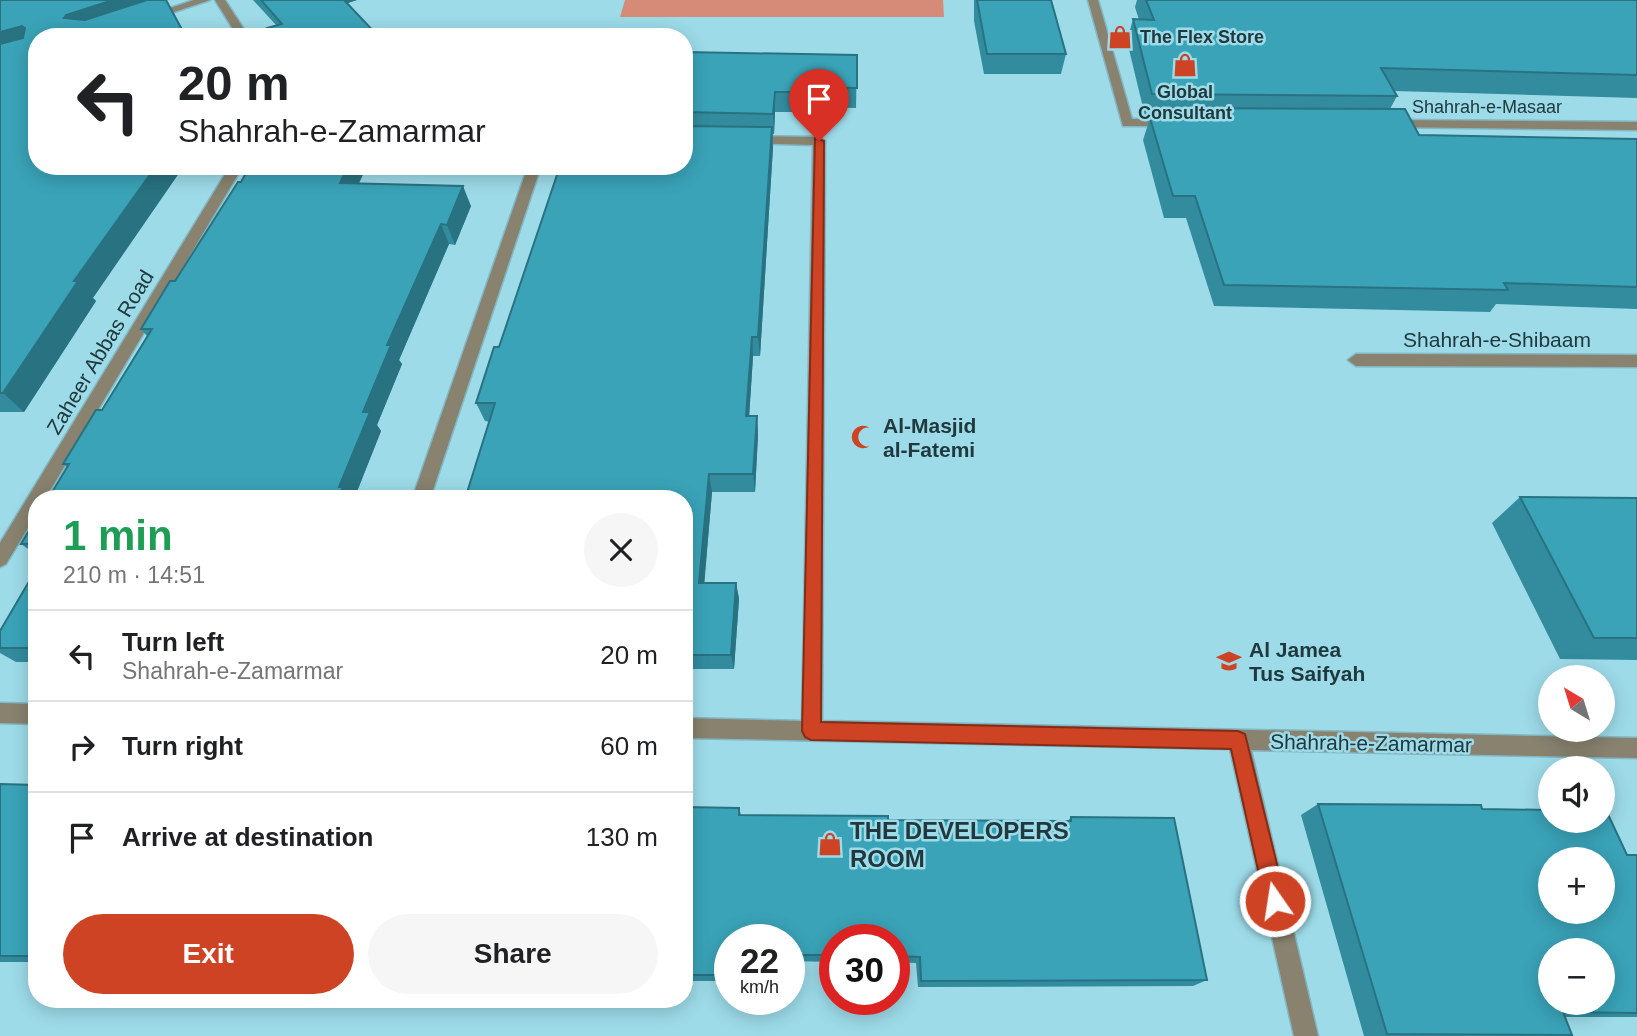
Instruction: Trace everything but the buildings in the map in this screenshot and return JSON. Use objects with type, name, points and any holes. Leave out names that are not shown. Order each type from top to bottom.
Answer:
[{"type":"street","points":[[138,20],[205,0]]},
{"type":"street","points":[[220,0],[238,28]]},
{"type":"street","points":[[1093,0],[1127,123],[1182,123]]},
{"type":"street","name":"Shahrah-e-Masaar","points":[[1375,124],[1637,126]]},
{"type":"street","points":[[738,139],[819,141],[811,731]]},
{"type":"street","name":"Zaheer Abbas Road","points":[[42,490],[232,175]]},
{"type":"street","points":[[424,490],[532,175]]},
{"type":"street","name":"Shahrah-e-Shibaam","points":[[1356,360],[1637,361]]},
{"type":"street","name":"Zaheer Abbas Road","points":[[0,559],[28,513]]},
{"type":"street","points":[[0,713],[28,714]]},
{"type":"street","name":"Shahrah-e-Zamarmar","points":[[693,728],[1637,748]]},
{"type":"street","points":[[1238,740],[1306,1036]]},
{"type":"shaded area","points":[[625,0],[943,0],[944,17],[620,17]]},
{"type":"place","name":"The Flex Store","points":[[1120,37]]},
{"type":"place","name":"Global Consultant","points":[[1185,65]]},
{"type":"place","name":"Al-Masjid al-Fatemi","points":[[863,437]]},
{"type":"place","name":"Al Jamea Tus Saifyah","points":[[1229,661]]},
{"type":"place","name":"THE DEVELOPERS ROOM","points":[[830,844]]},
{"type":"route","points":[[819,141],[811,731],[1238,740],[1275,901]]}]
